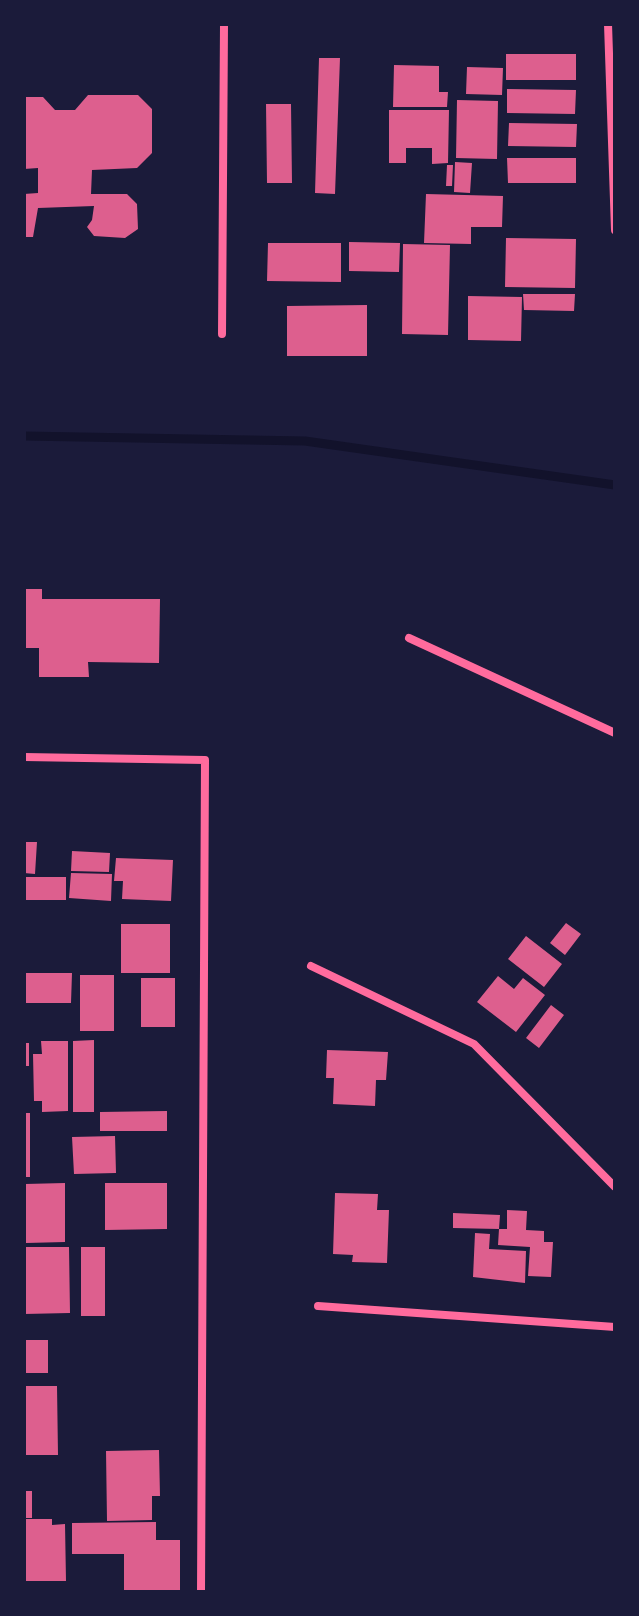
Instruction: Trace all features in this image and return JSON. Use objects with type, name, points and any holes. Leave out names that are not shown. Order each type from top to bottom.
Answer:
[{"type":"street","points":[[222,334],[224,24]]},
{"type":"street","points":[[608,24],[615,230]]},
{"type":"street","points":[[409,638],[615,733]]},
{"type":"street","points":[[24,757],[205,760],[201,1592]]},
{"type":"street","points":[[311,966],[474,1044],[615,1187]]},
{"type":"street","points":[[318,1306],[615,1327]]},
{"type":"building","points":[[506,54],[576,54],[576,80],[506,80]]},
{"type":"building","points":[[319,58],[340,58],[335,194],[315,193]]},
{"type":"building","points":[[394,65],[439,66],[439,92],[448,92],[447,107],[393,107]]},
{"type":"building","points":[[467,67],[503,68],[502,95],[466,94]]},
{"type":"building","points":[[507,89],[576,90],[575,114],[507,113]]},
{"type":"building","points":[[88,95],[138,95],[152,109],[152,153],[137,168],[92,170],[91,194],[127,194],[137,204],[138,229],[125,238],[94,236],[87,227],[92,220],[94,206],[38,208],[33,237],[24,237],[24,194],[38,193],[38,168],[24,169],[24,97],[43,97],[55,110],[75,110]]},
{"type":"building","points":[[457,100],[498,101],[497,159],[456,158]]},
{"type":"building","points":[[266,104],[291,104],[292,183],[267,183]]},
{"type":"building","points":[[389,110],[449,110],[448,163],[432,164],[432,148],[406,148],[406,163],[389,163]]},
{"type":"building","points":[[509,123],[577,124],[576,147],[508,146]]},
{"type":"building","points":[[507,158],[576,158],[576,183],[508,183]]},
{"type":"building","points":[[455,162],[472,163],[470,193],[454,192]]},
{"type":"building","points":[[447,165],[453,165],[452,186],[446,186]]},
{"type":"building","points":[[426,194],[503,196],[502,227],[471,227],[471,244],[424,243]]},
{"type":"building","points":[[506,238],[576,239],[575,288],[505,287]]},
{"type":"building","points":[[349,242],[400,243],[399,272],[349,271]]},
{"type":"building","points":[[268,243],[341,243],[341,282],[267,281]]},
{"type":"building","points":[[403,244],[450,245],[448,335],[402,334]]},
{"type":"building","points":[[523,294],[575,294],[574,311],[524,310]]},
{"type":"building","points":[[468,296],[522,297],[521,341],[468,340]]},
{"type":"building","points":[[367,305],[367,356],[287,356],[287,306]]},
{"type":"building","points":[[24,589],[42,589],[42,599],[160,599],[159,663],[88,662],[89,677],[39,677],[39,648],[24,648]]},
{"type":"building","points":[[24,842],[37,842],[35,874],[24,873]]},
{"type":"building","points":[[72,851],[110,853],[109,872],[71,871]]},
{"type":"building","points":[[116,858],[173,860],[171,901],[122,899],[123,881],[114,881]]},
{"type":"building","points":[[71,873],[112,874],[111,901],[69,898]]},
{"type":"building","points":[[24,877],[66,877],[66,900],[24,900]]},
{"type":"building","points":[[566,923],[581,934],[565,955],[550,943]]},
{"type":"building","points":[[121,924],[170,924],[170,973],[121,973]]},
{"type":"building","points":[[526,936],[562,964],[544,987],[508,959]]},
{"type":"building","points":[[24,973],[72,973],[71,1003],[24,1003]]},
{"type":"building","points":[[80,975],[114,975],[114,1031],[80,1031]]},
{"type":"building","points":[[498,976],[514,989],[523,978],[545,995],[516,1032],[477,1002]]},
{"type":"building","points":[[141,978],[175,978],[175,1027],[141,1027]]},
{"type":"building","points":[[551,1005],[564,1015],[539,1048],[526,1038]]},
{"type":"building","points":[[94,1040],[94,1112],[73,1112],[73,1041]]},
{"type":"building","points":[[41,1041],[68,1041],[68,1111],[42,1112],[42,1101],[34,1101],[33,1054],[42,1054]]},
{"type":"building","points":[[24,1043],[29,1043],[29,1066],[24,1066]]},
{"type":"building","points":[[327,1050],[388,1052],[386,1080],[376,1080],[375,1106],[333,1104],[334,1078],[326,1078]]},
{"type":"building","points":[[167,1111],[167,1131],[100,1131],[100,1112]]},
{"type":"building","points":[[24,1113],[30,1113],[30,1177],[24,1177]]},
{"type":"building","points":[[115,1136],[116,1173],[74,1174],[72,1137]]},
{"type":"building","points":[[65,1183],[65,1242],[26,1243],[25,1184]]},
{"type":"building","points":[[105,1183],[167,1183],[167,1229],[105,1230]]},
{"type":"building","points":[[335,1193],[378,1194],[377,1210],[389,1210],[387,1263],[352,1262],[353,1255],[333,1254]]},
{"type":"building","points":[[507,1210],[527,1211],[526,1230],[544,1231],[544,1242],[553,1242],[551,1277],[528,1276],[530,1247],[498,1245],[499,1229],[507,1229]]},
{"type":"building","points":[[453,1213],[500,1215],[499,1229],[453,1228]]},
{"type":"building","points":[[475,1233],[490,1234],[489,1249],[526,1251],[525,1283],[473,1277]]},
{"type":"building","points":[[24,1247],[69,1247],[70,1313],[24,1314]]},
{"type":"building","points":[[81,1247],[105,1247],[105,1316],[81,1316]]},
{"type":"building","points":[[24,1340],[48,1340],[48,1373],[24,1373]]},
{"type":"building","points":[[24,1386],[57,1386],[58,1455],[24,1455]]},
{"type":"building","points":[[159,1450],[160,1496],[152,1496],[152,1520],[107,1521],[106,1451]]},
{"type":"building","points":[[24,1491],[32,1491],[32,1518],[24,1518]]},
{"type":"building","points":[[24,1519],[52,1519],[52,1525],[65,1524],[66,1581],[24,1581]]},
{"type":"building","points":[[156,1522],[156,1540],[180,1540],[180,1592],[124,1592],[124,1554],[72,1554],[72,1523]]},
{"type":"waterway","points":[[24,436],[305,441],[615,485]]}]
